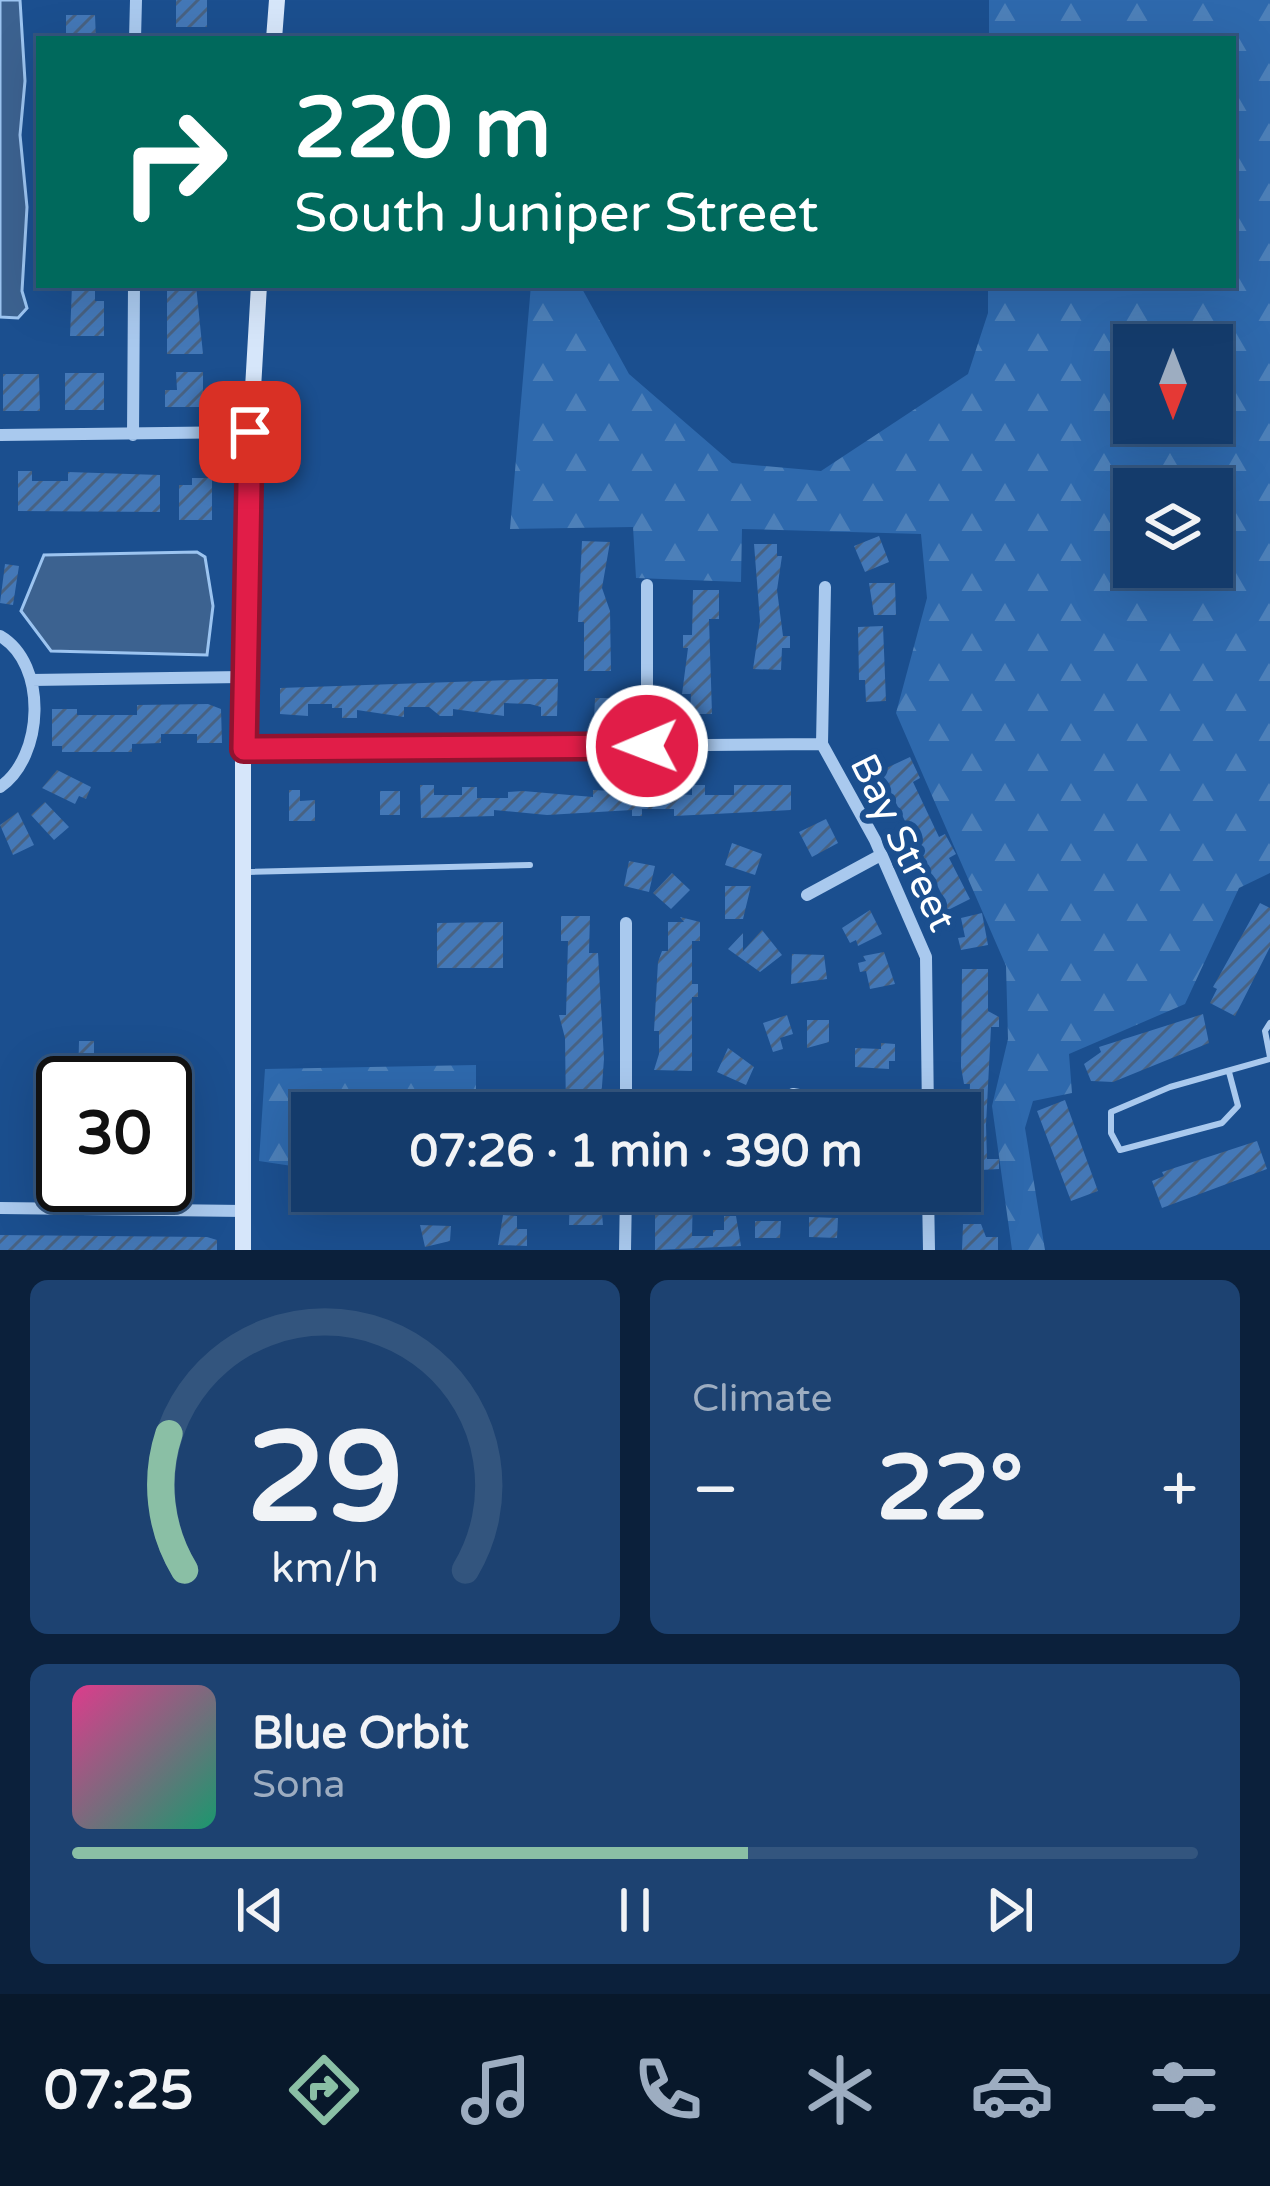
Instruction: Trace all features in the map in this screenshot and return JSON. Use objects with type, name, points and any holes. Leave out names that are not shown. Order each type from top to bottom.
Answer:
[{"type":"street","points":[[135,36],[136,0]]},
{"type":"street","points":[[274,36],[277,0]]},
{"type":"street","points":[[133,435],[134,288]]},
{"type":"street","points":[[244,1250],[242,677],[259,288]]},
{"type":"street","points":[[0,435],[250,432]]},
{"type":"street","points":[[647,585],[647,746]]},
{"type":"street","points":[[822,744],[825,587]]},
{"type":"street","points":[[0,636],[20,651],[32,680],[28,753],[13,778],[0,787]]},
{"type":"street","points":[[32,680],[242,677]]},
{"type":"street","name":"Bay Street","points":[[244,749],[822,744],[926,957],[927,1092]]},
{"type":"street","points":[[807,895],[879,856]]},
{"type":"street","points":[[626,922],[626,1092]]},
{"type":"street","points":[[0,1208],[244,1211]]},
{"type":"street","points":[[626,1212],[626,1250]]},
{"type":"street","points":[[928,1212],[929,1250]]},
{"type":"lane","points":[[244,872],[530,865]]},
{"type":"lane","points":[[1229,1072],[1238,1106],[1222,1123],[1120,1150],[1112,1133],[1111,1112],[1170,1087],[1270,1058],[1265,1031],[1270,1023]]},
{"type":"green space","points":[[989,0],[1270,0],[1270,873],[1239,888],[1185,1004],[1069,1054],[1072,1093],[1033,1101],[1025,1128],[1045,1250],[1012,1250],[992,1106],[1008,1039],[1006,966],[896,713],[927,598],[921,534],[742,529],[741,582],[636,578],[633,527],[510,529],[531,288],[582,288],[629,374],[732,463],[821,471],[968,374],[988,313],[988,288],[1236,288],[1236,36],[989,36]]},
{"type":"green space","points":[[476,1065],[476,1092],[291,1092],[291,1166],[259,1161],[265,1069]]},
{"type":"shaded area","points":[[0,0],[20,0],[25,81],[20,135],[27,207],[22,291],[27,308],[18,318],[0,317]]},
{"type":"shaded area","points":[[197,552],[205,557],[213,606],[207,655],[51,651],[21,611],[44,555]]},
{"type":"building","points":[[176,0],[207,0],[207,27],[176,27]]},
{"type":"building","points":[[66,15],[95,15],[96,36],[66,36]]},
{"type":"building","points":[[72,288],[95,288],[95,301],[104,301],[104,336],[70,336]]},
{"type":"building","points":[[167,288],[196,288],[203,354],[167,354]]},
{"type":"building","points":[[176,372],[203,372],[203,407],[165,407],[165,390],[177,390]]},
{"type":"building","points":[[65,373],[104,373],[104,410],[65,410]]},
{"type":"building","points":[[3,374],[39,374],[40,411],[3,411]]},
{"type":"building","points":[[18,471],[32,471],[32,481],[68,481],[68,472],[160,475],[160,512],[18,511]]},
{"type":"building","points":[[192,478],[212,478],[212,520],[179,520],[179,485],[192,485]]},
{"type":"building","points":[[879,536],[889,562],[865,572],[854,546]]},
{"type":"building","points":[[582,541],[610,542],[602,588],[610,611],[611,671],[584,671],[584,622],[578,622]]},
{"type":"building","points":[[754,544],[777,544],[777,556],[782,556],[777,590],[783,636],[790,636],[790,648],[782,648],[781,670],[753,669],[760,621]]},
{"type":"building","points":[[5,564],[19,566],[13,605],[0,603]]},
{"type":"building","points":[[869,583],[895,583],[896,615],[874,615]]},
{"type":"building","points":[[693,590],[719,590],[719,619],[709,619],[712,714],[690,714],[691,694],[682,694],[688,648],[683,648],[683,635],[692,635]]},
{"type":"building","points":[[883,626],[886,701],[866,702],[865,680],[859,680],[858,627]]},
{"type":"building","points":[[558,679],[557,716],[541,716],[541,707],[530,704],[504,703],[504,716],[453,709],[453,716],[440,716],[429,707],[404,707],[404,717],[357,710],[357,718],[342,718],[342,708],[332,708],[332,704],[308,704],[308,716],[280,714],[280,688]]},
{"type":"building","points":[[595,698],[624,698],[624,720],[603,724],[594,719]]},
{"type":"building","points":[[208,704],[221,709],[222,743],[197,743],[197,734],[161,734],[161,743],[132,744],[132,752],[62,752],[62,746],[52,746],[52,709],[77,709],[77,715],[137,715],[137,705]]},
{"type":"building","points":[[910,757],[920,778],[913,782],[939,837],[945,834],[956,854],[949,858],[970,899],[946,911],[880,771]]},
{"type":"building","points":[[57,770],[91,787],[86,799],[79,796],[75,804],[42,788]]},
{"type":"building","points":[[420,785],[434,785],[434,795],[462,795],[462,787],[477,787],[477,798],[508,798],[508,792],[523,791],[593,797],[593,790],[692,795],[692,785],[705,785],[705,795],[734,795],[734,785],[791,785],[791,810],[674,816],[674,809],[642,809],[642,816],[632,816],[632,810],[547,815],[494,810],[494,816],[421,818]]},
{"type":"building","points":[[289,790],[300,790],[300,801],[315,800],[315,821],[289,821]]},
{"type":"building","points":[[380,791],[400,791],[400,815],[380,815]]},
{"type":"building","points":[[45,802],[69,827],[54,840],[31,815]]},
{"type":"building","points":[[18,812],[34,845],[13,855],[0,825]]},
{"type":"building","points":[[826,819],[838,843],[812,857],[799,832]]},
{"type":"building","points":[[732,843],[762,854],[755,875],[725,865]]},
{"type":"building","points":[[629,861],[655,866],[649,892],[624,886]]},
{"type":"building","points":[[672,873],[690,890],[671,909],[653,893]]},
{"type":"building","points":[[725,886],[751,886],[743,919],[725,919]]},
{"type":"building","points":[[1260,903],[1270,908],[1270,947],[1235,1016],[1210,1003],[1217,989],[1213,987]]},
{"type":"building","points":[[870,910],[882,934],[858,946],[856,940],[850,943],[842,928]]},
{"type":"building","points":[[982,913],[988,945],[961,950],[958,938],[965,937],[961,918]]},
{"type":"building","points":[[561,916],[590,916],[589,953],[598,953],[602,1092],[566,1092],[565,1038],[559,1015],[566,1015],[568,941],[561,941]]},
{"type":"building","points":[[680,917],[700,922],[700,941],[692,941],[692,984],[698,984],[698,997],[692,997],[692,1071],[654,1070],[659,1054],[659,1031],[654,1031],[658,962],[662,951],[668,951],[668,922],[684,922]]},
{"type":"building","points":[[503,922],[503,968],[437,968],[437,923]]},
{"type":"building","points":[[762,930],[782,955],[760,972],[728,949],[743,933],[743,951]]},
{"type":"building","points":[[884,952],[895,984],[870,989],[866,971],[860,972],[858,963],[866,961],[863,956]]},
{"type":"building","points":[[792,954],[824,955],[827,979],[791,984]]},
{"type":"building","points":[[962,969],[988,969],[988,1011],[999,1017],[999,1027],[991,1027],[987,1159],[999,1159],[999,1169],[981,1170],[981,1092],[970,1092],[961,1067]]},
{"type":"building","points":[[1203,1014],[1209,1043],[1113,1082],[1091,1081],[1084,1064],[1101,1052],[1099,1047]]},
{"type":"building","points":[[787,1015],[793,1034],[780,1038],[783,1049],[773,1052],[763,1023]]},
{"type":"building","points":[[807,1020],[829,1020],[829,1042],[807,1048]]},
{"type":"building","points":[[79,1041],[94,1041],[94,1056],[79,1056]]},
{"type":"building","points":[[881,1043],[895,1044],[895,1061],[889,1061],[889,1069],[855,1067],[855,1048],[881,1049]]},
{"type":"building","points":[[728,1048],[754,1067],[746,1085],[717,1072]]},
{"type":"building","points":[[1065,1100],[1098,1191],[1071,1201],[1037,1111]]},
{"type":"building","points":[[1257,1141],[1267,1169],[1162,1208],[1152,1181],[1164,1176],[1162,1172]]},
{"type":"building","points":[[569,1212],[602,1212],[603,1225],[569,1225]]},
{"type":"building","points":[[655,1212],[693,1212],[692,1236],[713,1236],[713,1230],[724,1230],[724,1216],[736,1216],[741,1246],[655,1250]]},
{"type":"building","points":[[503,1215],[517,1216],[517,1229],[527,1229],[527,1246],[498,1245]]},
{"type":"building","points":[[809,1217],[838,1218],[837,1238],[809,1237]]},
{"type":"building","points":[[755,1221],[781,1221],[780,1238],[755,1238]]},
{"type":"building","points":[[963,1224],[981,1224],[986,1237],[998,1237],[998,1250],[962,1250]]},
{"type":"building","points":[[420,1225],[451,1226],[450,1241],[425,1247]]},
{"type":"building","points":[[0,1235],[207,1237],[217,1240],[217,1250],[0,1250]]},
{"type":"route","points":[[250,432],[243,561],[244,749],[647,746]]}]
